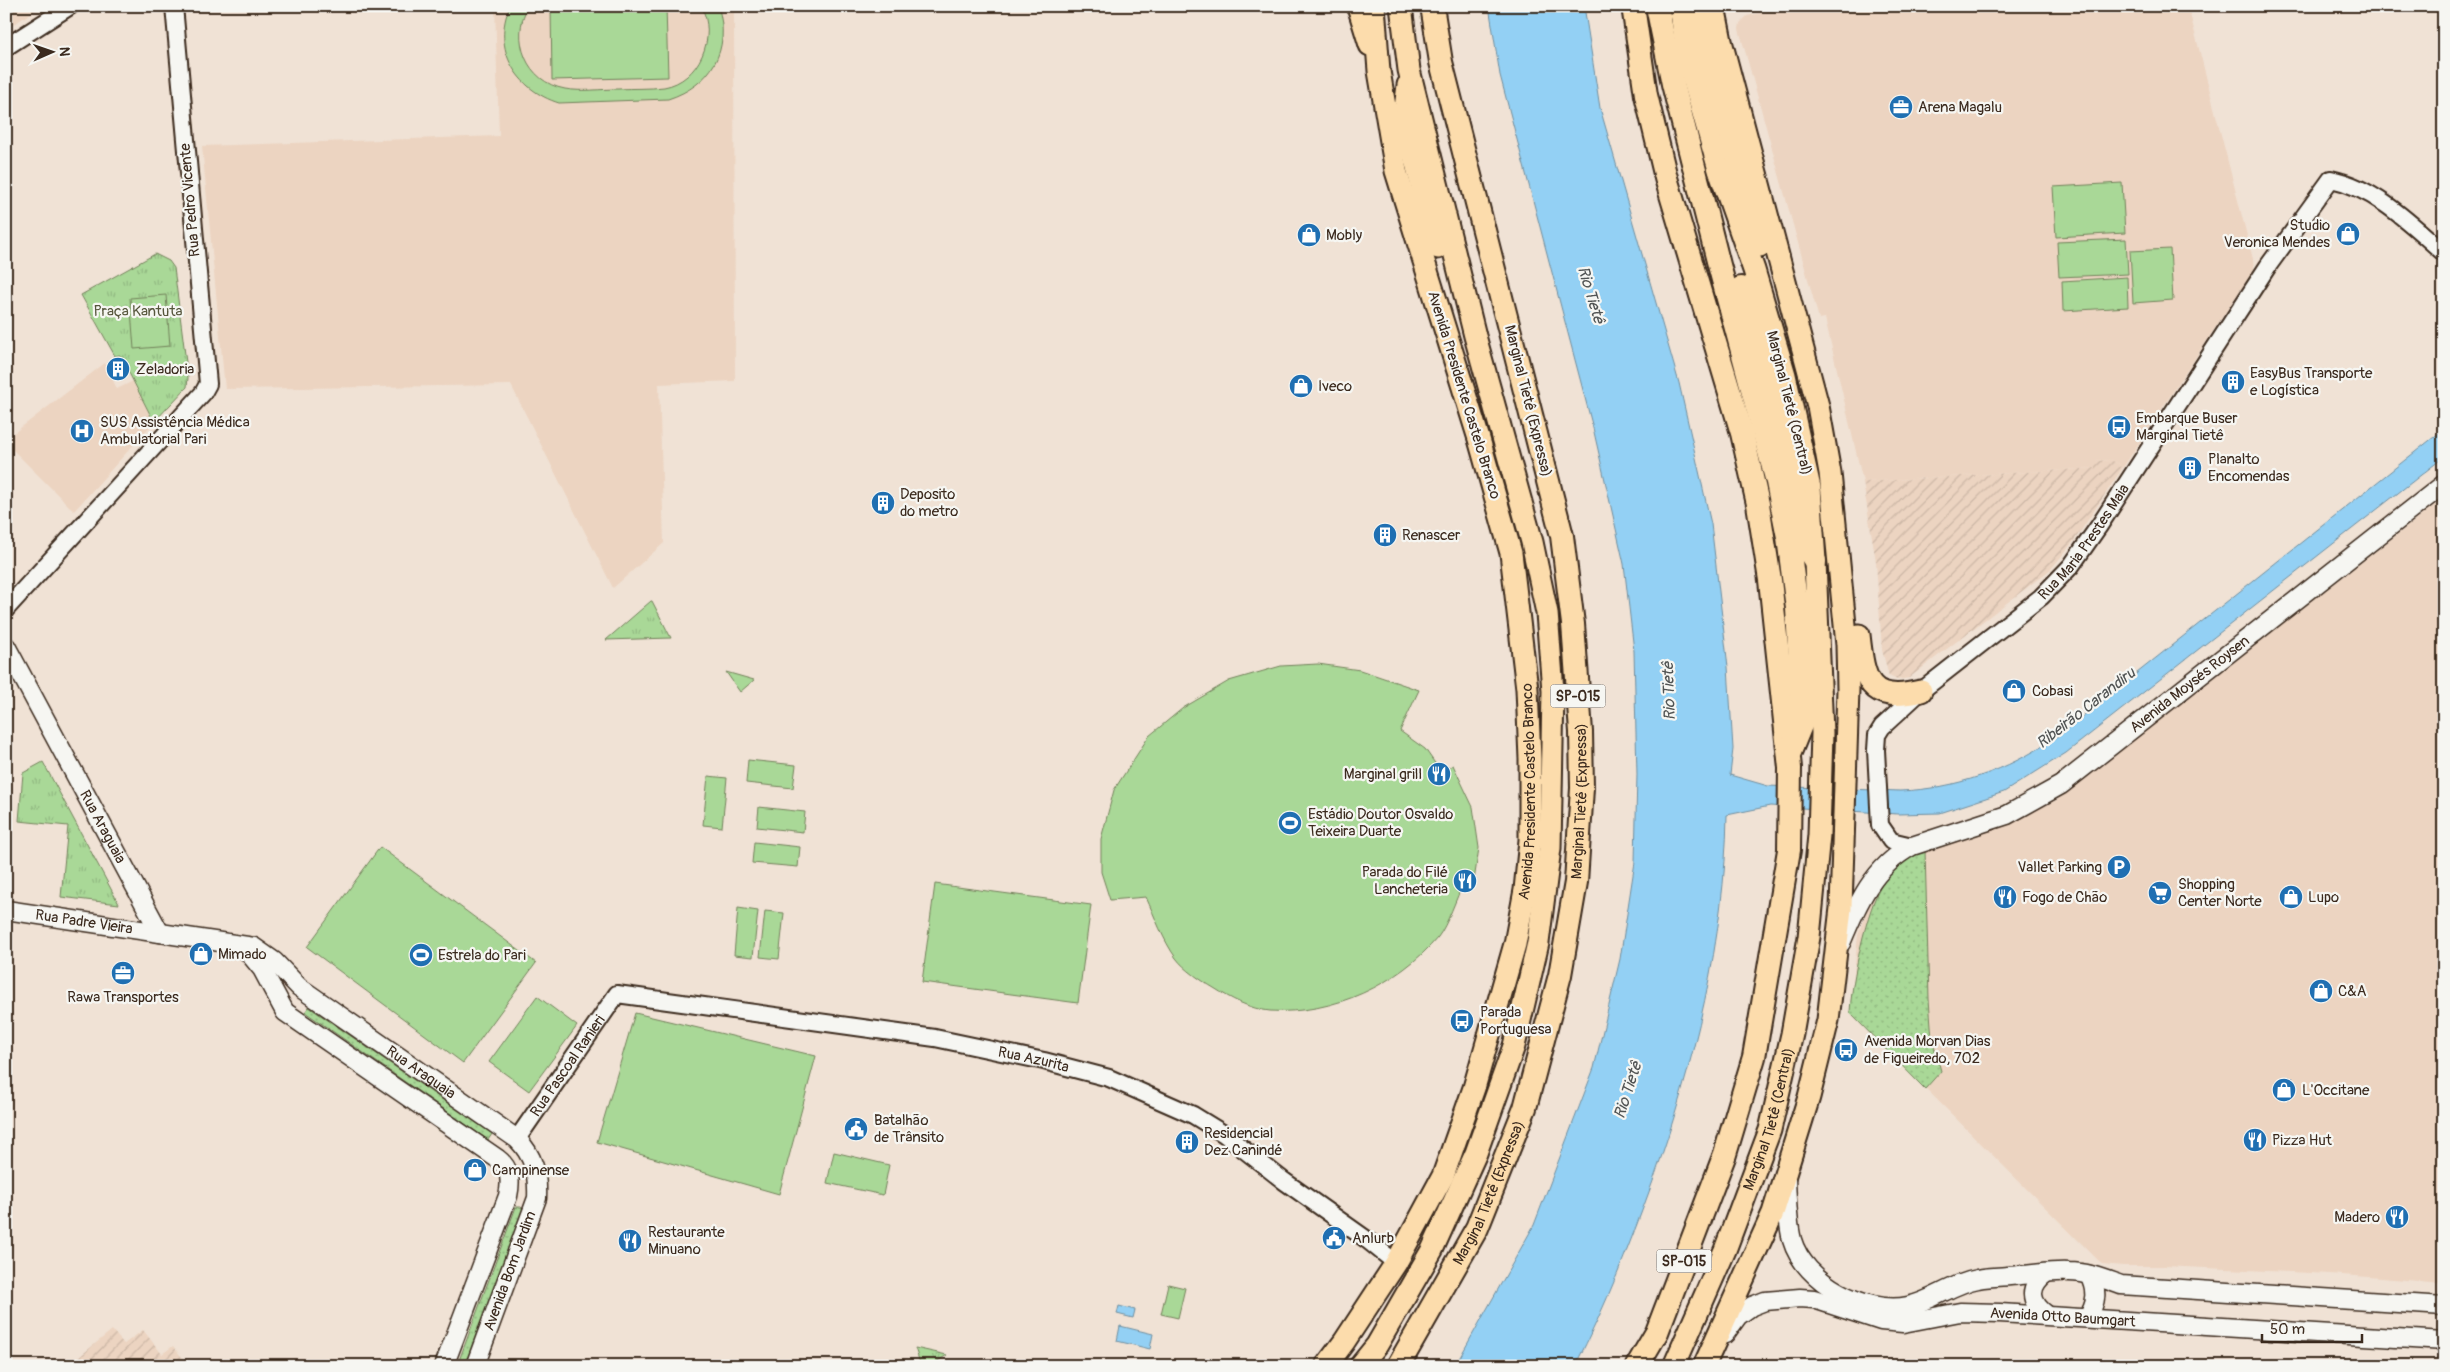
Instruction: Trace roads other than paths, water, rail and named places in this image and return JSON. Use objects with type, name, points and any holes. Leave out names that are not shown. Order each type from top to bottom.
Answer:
[{"type":"highway","points":[[1358,6],[1362,25],[1379,71]]},
{"type":"highway","points":[[1374,6],[1379,71]]},
{"type":"highway","points":[[1360,1366],[1377,1345],[1432,1250],[1476,1153],[1514,1046],[1538,943],[1550,848],[1553,691],[1547,614],[1532,542],[1475,336],[1409,70],[1401,6]]},
{"type":"highway","name":"Marginal Tietê (Expressa)","points":[[1398,1366],[1477,1228],[1525,1108],[1560,975],[1576,882],[1582,788],[1581,732],[1573,624],[1562,536],[1441,62],[1432,6]]},
{"type":"highway","name":"SP-015","points":[[1634,6],[1646,95],[1666,178],[1742,433],[1758,504],[1770,580],[1790,762],[1789,850],[1754,1057],[1725,1154],[1657,1332],[1637,1366]]},
{"type":"highway","points":[[1657,6],[1673,84],[1777,482],[1788,538],[1797,609],[1803,720],[1790,762]]},
{"type":"highway","name":"Marginal Tietê (Central)","points":[[1674,1366],[1725,1250],[1770,1130],[1794,1025],[1809,937],[1818,859],[1822,733],[1810,488],[1785,375],[1754,270],[1714,152],[1688,60],[1680,6]]},
{"type":"highway","points":[[1697,6],[1725,132],[1770,282],[1788,296]]},
{"type":"highway","points":[[1707,1360],[1773,1213],[1810,1097],[1824,1038],[1832,1000],[1837,953],[1847,752],[1847,646],[1830,473],[1818,406],[1721,42],[1714,6]]},
{"type":"highway","points":[[1409,70],[1404,118],[1482,415],[1479,439]]},
{"type":"highway","name":"Avenida Presidente Castelo Branco","points":[[1326,1366],[1396,1263],[1443,1176],[1474,1088],[1515,944],[1525,890],[1530,840],[1530,759],[1527,689],[1511,553],[1479,439],[1396,171],[1379,71]]},
{"type":"highway","points":[[1708,222],[1726,242],[1773,391],[1792,479],[1801,539],[1815,561]]},
{"type":"highway","points":[[1830,473],[1844,513],[1862,665],[1867,680],[1877,691],[1889,695],[1903,695],[1921,691]]},
{"type":"main road","name":"Avenida Moysés Roysen","points":[[1837,953],[1859,900],[1876,874],[1900,852],[1912,846],[2007,814],[2061,786],[2444,484]]},
{"type":"main road","name":"Rua Araguaia","points":[[6,646],[160,933],[254,947],[263,952],[299,987],[517,1139],[532,1158],[537,1175]]},
{"type":"main road","name":"Rua Padre Vieira","points":[[6,910],[160,933]]},
{"type":"main road","name":"Rua Araguaia","points":[[244,947],[262,969],[285,1012],[482,1148],[507,1168],[509,1188]]},
{"type":"main road","points":[[293,1017],[298,1001],[312,996]]},
{"type":"main road","points":[[482,1148],[496,1152],[504,1150],[517,1139]]},
{"type":"main road","points":[[1786,1170],[1788,1221],[1792,1240],[1799,1256],[1812,1272],[1843,1295],[1873,1306],[1893,1309],[1910,1306],[1958,1284],[1976,1279],[2069,1272],[2090,1275],[2120,1284],[2444,1306]]},
{"type":"main road","points":[[509,1188],[522,1178],[537,1175]]},
{"type":"main road","name":"Avenida Bom Jardim","points":[[475,1366],[537,1198],[537,1175]]},
{"type":"main road","name":"Avenida Bom Jardim","points":[[444,1366],[509,1188]]},
{"type":"main road","points":[[2046,1273],[2035,1281],[2033,1291],[2034,1301],[2039,1310],[2047,1316]]},
{"type":"main road","points":[[2087,1318],[2096,1298],[2096,1286],[2090,1275]]},
{"type":"main road","name":"Avenida Otto Baumgart","points":[[1707,1360],[1738,1316],[1752,1306],[1765,1301],[1814,1299],[1882,1321],[1903,1323],[1960,1312],[2087,1318],[2444,1341]]},
{"type":"street","points":[[6,47],[70,6]]},
{"type":"street","name":"Rua Pedro Vicente","points":[[6,609],[203,393],[208,384],[174,6]]},
{"type":"street","name":"Rua Maria Prestes Maia","points":[[1912,846],[1891,841],[1880,825],[1876,750],[1878,736],[1890,718],[1921,691],[2041,597],[2071,566],[2268,266],[2331,179],[2359,188],[2407,220],[2444,253]]},
{"type":"street","name":"Rua Azurita","points":[[617,994],[935,1038],[1044,1061],[1109,1078],[1193,1115],[1224,1134],[1284,1181],[1396,1263]]},
{"type":"street","name":"Rua Pascoal Ranieri","points":[[517,1139],[617,994]]},
{"type":"water","name":"Rio Tietê","points":[[1489,6],[1584,6],[1600,108],[1679,383],[1711,524],[1728,667],[1733,749],[1730,775],[1768,786],[1900,791],[1961,782],[1999,769],[2018,760],[2054,739],[2444,429],[2444,457],[2066,753],[2004,792],[1940,813],[1898,814],[1770,806],[1727,815],[1725,862],[1714,954],[1705,1001],[1682,1092],[1653,1181],[1617,1275],[1575,1366],[1455,1366],[1534,1225],[1594,1068],[1620,959],[1635,862],[1637,774],[1634,651],[1624,564],[1594,432],[1500,75]]},
{"type":"water","points":[[1119,1306],[1135,1310],[1133,1318],[1117,1314]]},
{"type":"water","points":[[1120,1326],[1153,1334],[1150,1349],[1117,1341]]},
{"type":"place","name":"Arena Magalu","points":[[1901,107]]},
{"type":"place","name":"Studio Veronica Mendes","points":[[2348,234]]},
{"type":"place","name":"Mobly","points":[[1309,235]]},
{"type":"place","name":"Zeladoria","points":[[118,369]]},
{"type":"place","name":"EasyBus Transporte e Logística","points":[[2233,382]]},
{"type":"place","name":"Iveco","points":[[1301,386]]},
{"type":"place","name":"Embarque Buser Marginal Tietê","points":[[2119,427]]},
{"type":"place","name":"SUS Assistência Médica Ambulatorial Pari","points":[[82,431]]},
{"type":"place","name":"Planalto Encomendas","points":[[2190,468]]},
{"type":"place","name":"Deposito do metro","points":[[883,503]]},
{"type":"place","name":"Renascer","points":[[1385,535]]},
{"type":"place","name":"Cobasi","points":[[2014,691]]},
{"type":"place","name":"Marginal grill","points":[[1439,774]]},
{"type":"place","name":"Estádio Doutor Osvaldo Teixeira Duarte","points":[[1290,823]]},
{"type":"place","name":"Vallet Parking","points":[[2119,867]]},
{"type":"place","name":"Parada do Filé Lancheteria","points":[[1465,881]]},
{"type":"place","name":"Shopping Center Norte","points":[[2160,893]]},
{"type":"place","name":"Fogo de Chão","points":[[2005,897]]},
{"type":"place","name":"Lupo","points":[[2291,897]]},
{"type":"place","name":"Mimado","points":[[201,954]]},
{"type":"place","name":"Estrela do Pari","points":[[421,955]]},
{"type":"place","name":"Rawa Transportes","points":[[123,973]]},
{"type":"place","name":"C&A","points":[[2321,991]]},
{"type":"place","name":"Parada Portuguesa","points":[[1462,1021]]},
{"type":"place","name":"Avenida Morvan Dias de Figueiredo, 702","points":[[1846,1050]]},
{"type":"place","name":"L'Occitane","points":[[2284,1090]]},
{"type":"place","name":"Batalhão de Trânsito","points":[[856,1129]]},
{"type":"place","name":"Pizza Hut","points":[[2255,1140]]},
{"type":"place","name":"Residencial Dez Canindé","points":[[1187,1142]]},
{"type":"place","name":"Campinense","points":[[475,1170]]},
{"type":"place","name":"Madero","points":[[2397,1217]]},
{"type":"place","name":"Anlurb","points":[[1334,1238]]},
{"type":"place","name":"Restaurante Minuano","points":[[630,1241]]},
{"type":"park label","name":"Praça Kantuta","points":[[138,311]]},
{"type":"water label","name":"Ribeirão Carandiru","points":[[2086,708]]}]
